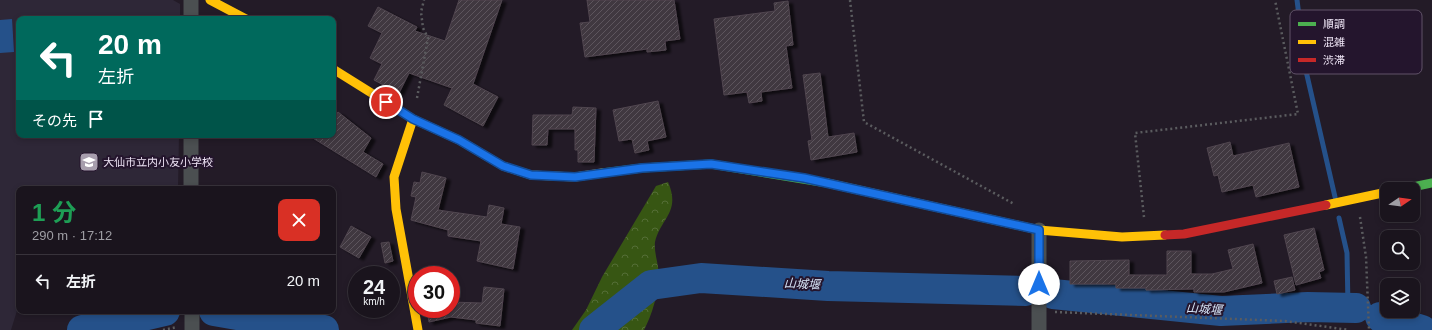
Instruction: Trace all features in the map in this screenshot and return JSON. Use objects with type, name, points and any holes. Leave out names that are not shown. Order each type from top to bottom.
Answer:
[{"type":"street","points":[[191,0],[191,16]]},
{"type":"street","points":[[210,0],[240,16]]},
{"type":"street","points":[[336,71],[413,119],[459,140],[503,166],[531,175],[575,177],[642,168],[711,164],[804,178],[1039,230],[1122,238],[1184,234],[1380,194]]},
{"type":"street","points":[[413,119],[394,177],[396,209],[418,330]]},
{"type":"street","points":[[191,138],[191,186]]},
{"type":"street","points":[[1420,185],[1432,183]]},
{"type":"street","points":[[1039,230],[1039,330]]},
{"type":"street","points":[[192,314],[192,330]]},
{"type":"path","points":[[413,119],[428,38],[423,28],[421,12],[424,0]]},
{"type":"path","points":[[850,0],[864,122],[1015,204]]},
{"type":"path","points":[[1144,220],[1135,133],[1298,114],[1275,0]]},
{"type":"path","points":[[1358,199],[1366,257],[1369,330]]},
{"type":"path","points":[[1039,311],[1285,321],[1349,330]]},
{"type":"shaded area","name":"大仙市立内小友小学校","points":[[0,0],[173,0],[180,4],[180,16],[16,16],[16,138],[179,138],[178,186],[16,186],[16,314],[11,330],[0,330]]},
{"type":"green space","points":[[668,182],[671,192],[671,208],[655,242],[655,252],[659,274],[657,291],[653,308],[644,330],[572,330],[586,310],[602,277],[656,186]]},
{"type":"water","points":[[12,19],[14,52],[0,53],[0,20]]},
{"type":"building","points":[[459,0],[502,0],[473,84],[498,97],[483,126],[444,105],[452,88],[409,73],[399,93],[374,80],[382,64],[370,58],[382,33],[368,26],[378,7],[417,27],[415,31],[445,41]]},
{"type":"building","points":[[587,0],[674,0],[680,39],[665,41],[666,50],[647,52],[647,49],[585,57],[580,23],[590,22]]},
{"type":"building","points":[[788,1],[793,45],[786,46],[792,88],[761,92],[762,101],[749,103],[747,92],[724,95],[714,19],[775,11],[774,3]]},
{"type":"building","points":[[820,73],[828,137],[854,133],[857,152],[811,160],[808,141],[812,140],[803,75]]},
{"type":"building","points":[[658,101],[666,137],[647,141],[649,150],[635,153],[632,139],[619,141],[613,110]]},
{"type":"building","points":[[573,107],[596,108],[594,162],[578,162],[578,150],[575,150],[575,129],[548,129],[547,145],[532,145],[533,115],[572,115]]},
{"type":"building","points":[[338,112],[371,138],[363,152],[383,164],[376,177],[313,138],[336,138],[336,115]]},
{"type":"building","points":[[1230,142],[1233,156],[1289,143],[1299,187],[1256,197],[1253,185],[1222,192],[1218,175],[1214,176],[1207,148]]},
{"type":"building","points":[[422,172],[446,178],[438,210],[487,217],[489,205],[504,208],[501,224],[520,227],[513,269],[477,261],[481,241],[448,236],[448,230],[411,220],[416,197],[411,196],[414,182],[420,183]]},
{"type":"building","points":[[351,226],[371,237],[359,258],[340,247]]},
{"type":"building","points":[[1314,228],[1324,270],[1319,272],[1321,278],[1296,285],[1284,235]]},
{"type":"building","points":[[389,242],[393,261],[385,263],[381,243]]},
{"type":"building","points":[[1253,244],[1262,283],[1224,292],[1194,292],[1194,289],[1146,290],[1146,288],[1116,288],[1116,284],[1070,284],[1070,261],[1129,260],[1129,275],[1167,275],[1167,251],[1191,251],[1191,274],[1212,274],[1233,269],[1228,250]]},
{"type":"building","points":[[1292,277],[1295,290],[1277,294],[1274,281]]},
{"type":"building","points":[[484,287],[504,289],[500,326],[476,323],[476,320],[459,318],[460,302],[482,303]]},
{"type":"building","points":[[428,318],[447,318],[429,322]]},
{"type":"waterway","points":[[1297,0],[1298,10]]},
{"type":"waterway","points":[[1307,74],[1335,197]]},
{"type":"waterway","points":[[1339,218],[1347,253],[1348,307]]},
{"type":"waterway","name":"山城堰","points":[[594,330],[651,285],[701,278],[828,286],[1026,291]]},
{"type":"waterway","name":"山城堰","points":[[1053,294],[1221,311],[1308,307],[1356,308]]},
{"type":"waterway","name":"山城堰","points":[[82,330],[152,314]]},
{"type":"waterway","name":"山城堰","points":[[231,314],[324,330]]},
{"type":"waterway","name":"山城堰","points":[[1383,318],[1422,330]]},
{"type":"traffic: fast","points":[[602,173],[642,168],[711,164],[827,183]]},
{"type":"traffic: fast","points":[[1420,185],[1432,183]]},
{"type":"traffic: slow","points":[[210,0],[240,16]]},
{"type":"traffic: slow","points":[[336,71],[413,119],[459,140],[503,166],[531,175],[575,177],[602,173]]},
{"type":"traffic: slow","points":[[413,119],[394,177],[396,209],[418,330]]},
{"type":"traffic: slow","points":[[827,183],[1039,230],[1122,237],[1165,235]]},
{"type":"traffic: slow","points":[[1326,205],[1380,193]]},
{"type":"traffic: jam","points":[[1165,235],[1184,234],[1326,205]]},
{"type":"place","name":"大仙市立内小友小学校","points":[[89,162]]},
{"type":"route","points":[[386,102],[413,119],[459,140],[503,166],[531,175],[575,177],[642,168],[711,164],[804,178],[1039,230],[1039,284]]}]
